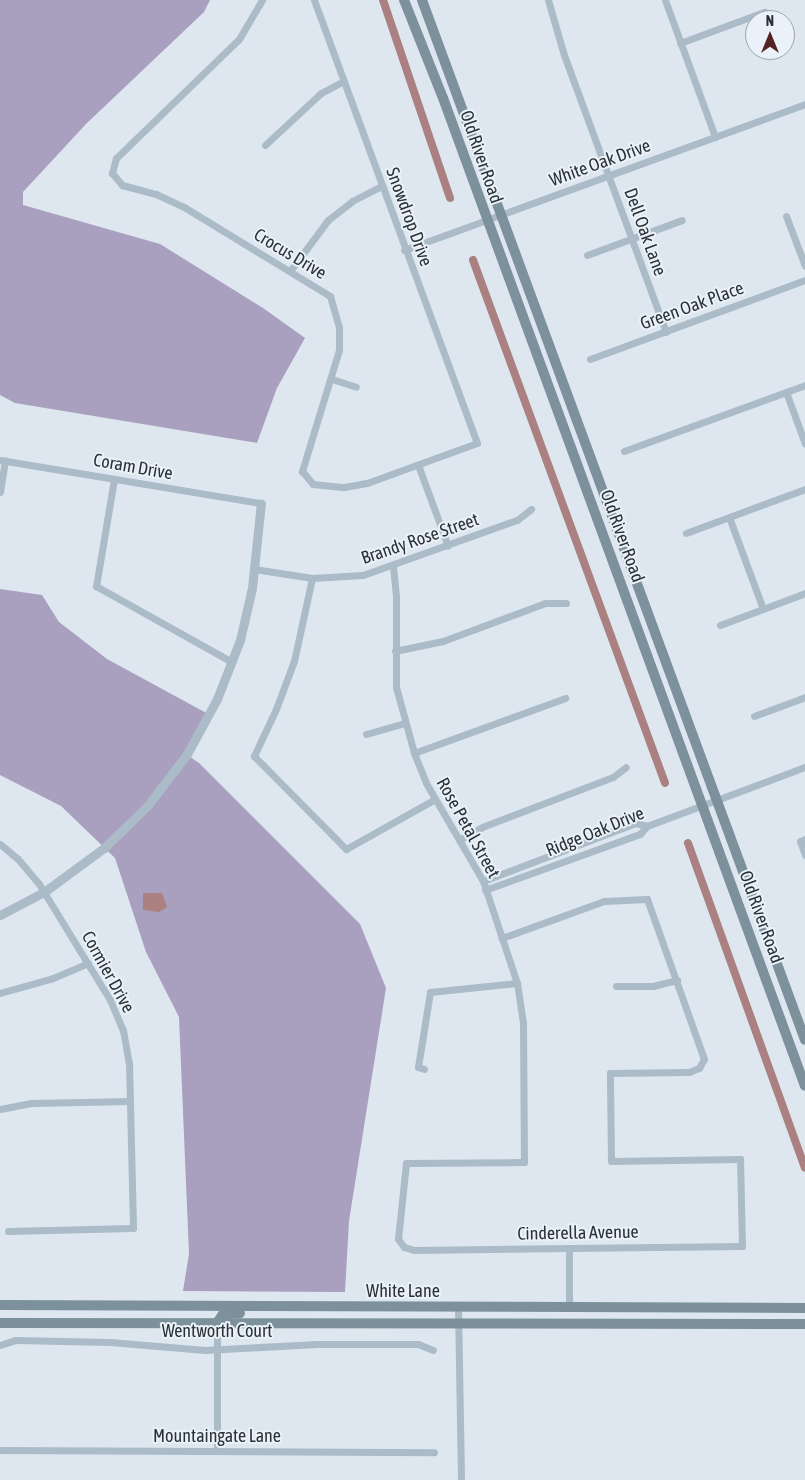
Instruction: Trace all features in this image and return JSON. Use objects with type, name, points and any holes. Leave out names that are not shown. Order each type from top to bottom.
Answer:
[{"type":"main road","name":"Old River Road","points":[[404,0],[443,98],[485,220],[703,805],[805,1086]]},
{"type":"main road","name":"Old River Road","points":[[422,0],[499,215],[805,1040]]},
{"type":"main road","name":"White Lane","points":[[0,1305],[805,1308]]},
{"type":"main road","points":[[217,1323],[223,1314],[271,1313],[282,1307]]},
{"type":"main road","points":[[634,1324],[642,1314],[673,1312],[682,1307]]},
{"type":"main road","name":"White Lane","points":[[0,1323],[805,1324]]},
{"type":"street","name":"Crocus Drive","points":[[262,0],[247,28],[229,50],[116,158],[112,173],[117,182],[184,207],[330,296],[340,339],[332,379],[302,465],[304,476],[313,484],[344,487],[367,483],[418,464]]},
{"type":"street","name":"Snowdrop Drive","points":[[314,0],[404,250],[477,443],[418,464]]},
{"type":"street","name":"Dell Oak Lane","points":[[548,0],[564,56],[666,332]]},
{"type":"street","points":[[665,0],[715,137]]},
{"type":"street","points":[[680,43],[745,19]]},
{"type":"street","points":[[264,145],[321,93],[344,81]]},
{"type":"street","name":"White Oak Drive","points":[[404,250],[805,104]]},
{"type":"street","points":[[290,271],[328,220],[352,201],[382,186]]},
{"type":"street","points":[[786,216],[805,266]]},
{"type":"street","points":[[587,255],[682,220]]},
{"type":"street","name":"Green Oak Place","points":[[590,360],[805,280]]},
{"type":"street","points":[[332,379],[356,387]]},
{"type":"street","points":[[624,451],[805,385]]},
{"type":"street","points":[[786,392],[805,444]]},
{"type":"street","points":[[0,492],[3,460]]},
{"type":"street","name":"Coram Drive","points":[[3,460],[261,504]]},
{"type":"street","points":[[418,464],[448,546]]},
{"type":"street","points":[[114,479],[96,586],[232,662]]},
{"type":"street","points":[[686,533],[805,489]]},
{"type":"street","points":[[0,915],[44,892],[104,848],[163,788],[205,724],[232,662],[247,610],[254,569],[261,504]]},
{"type":"street","name":"Brandy Rose Street","points":[[254,569],[312,578],[363,575],[393,567],[517,520],[531,508]]},
{"type":"street","points":[[729,517],[763,609]]},
{"type":"street","name":"Rose Petal Street","points":[[393,567],[396,598],[396,687],[405,723],[414,753],[435,799],[483,881],[517,983],[523,1023],[524,1162],[406,1163],[397,1234],[401,1244],[414,1250]]},
{"type":"street","points":[[312,578],[294,660],[276,709],[254,756],[346,849],[435,799]]},
{"type":"street","points":[[720,624],[805,593]]},
{"type":"street","points":[[395,651],[436,644],[545,603],[566,603]]},
{"type":"street","points":[[414,753],[565,698]]},
{"type":"street","points":[[754,716],[805,698]]},
{"type":"street","points":[[366,734],[405,723]]},
{"type":"street","points":[[459,840],[482,827],[613,777],[626,767]]},
{"type":"street","name":"Ridge Oak Drive","points":[[485,890],[640,834],[648,826],[703,805],[717,802],[805,767]]},
{"type":"street","name":"Ridge Oak Drive","points":[[483,881],[636,823],[648,826]]},
{"type":"street","points":[[802,840],[805,855]]},
{"type":"street","name":"Cormier Drive","points":[[0,844],[26,867],[44,892],[110,1000],[123,1030],[129,1063],[133,1228],[8,1231]]},
{"type":"street","points":[[502,938],[604,901],[647,899],[677,980],[653,986],[616,986]]},
{"type":"street","points":[[0,993],[53,978],[88,963]]},
{"type":"street","name":"Cinderella Avenue","points":[[414,1250],[742,1246],[740,1159],[611,1160],[610,1074],[687,1073],[699,1068],[704,1053],[677,980]]},
{"type":"street","points":[[424,1069],[418,1068],[430,992],[517,983]]},
{"type":"street","points":[[0,1109],[32,1103],[130,1101]]},
{"type":"street","points":[[569,1248],[569,1307]]},
{"type":"street","points":[[458,1307],[461,1480]]},
{"type":"street","points":[[217,1323],[217,1451]]},
{"type":"street","name":"Wentworth Court","points":[[0,1345],[15,1340],[110,1342],[217,1350],[317,1344],[418,1344],[433,1350]]},
{"type":"street","name":"Mountaingate Lane","points":[[0,1450],[434,1452]]},
{"type":"shaded area","points":[[0,0],[210,0],[204,12],[86,124],[23,192],[23,205],[160,244],[263,308],[305,338],[277,388],[257,443],[15,403],[0,395]]},
{"type":"shaded area","points":[[0,589],[42,595],[59,622],[107,659],[210,715],[187,755],[199,763],[360,924],[386,988],[349,1221],[345,1292],[183,1291],[189,1254],[179,1017],[146,952],[115,858],[61,806],[0,775]]},
{"type":"shaded area","points":[[143,893],[162,893],[167,907],[159,912],[143,910]]},
{"type":"waterway","points":[[383,0],[450,198]]},
{"type":"waterway","points":[[473,260],[665,783]]},
{"type":"waterway","points":[[688,843],[805,1168]]}]
